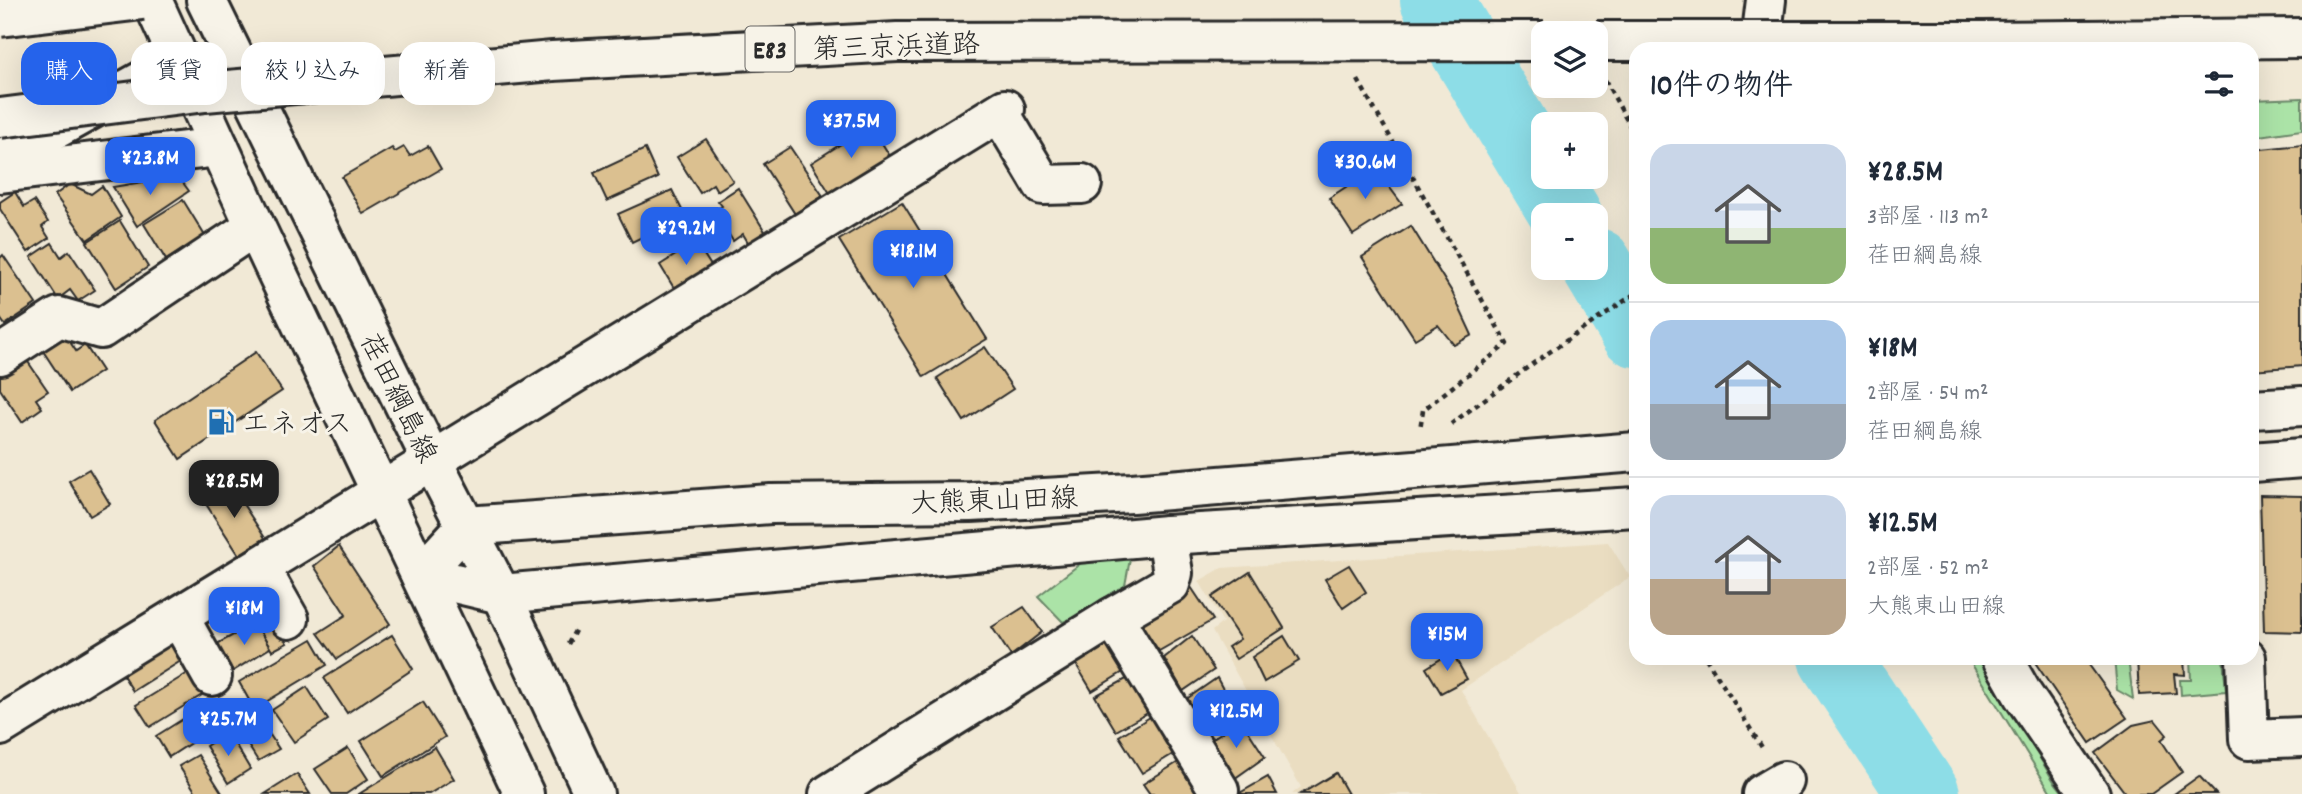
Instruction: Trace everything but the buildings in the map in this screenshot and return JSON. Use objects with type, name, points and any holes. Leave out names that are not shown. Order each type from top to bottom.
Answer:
[{"type":"main road","points":[[0,18],[142,0]]},
{"type":"main road","name":"荏田綱島線","points":[[152,0],[172,42]]},
{"type":"main road","name":"荏田綱島線","points":[[206,0],[432,461],[501,594],[594,794]]},
{"type":"main road","points":[[1761,42],[1766,0]]},
{"type":"main road","points":[[1959,42],[2302,38]]},
{"type":"main road","name":"第三京浜道路","points":[[0,118],[205,92],[553,61],[897,43],[1531,41]]},
{"type":"main road","points":[[1608,58],[1629,57]]},
{"type":"main road","points":[[0,160],[131,87]]},
{"type":"main road","name":"荏田綱島線","points":[[200,105],[524,794]]},
{"type":"main road","points":[[0,726],[1003,111],[1044,185],[1082,184]]},
{"type":"main road","points":[[0,173],[219,147]]},
{"type":"main road","points":[[0,355],[58,317],[101,329],[255,226]]},
{"type":"main road","points":[[2259,409],[2302,406]]},
{"type":"main road","name":"大熊東山田線","points":[[466,526],[771,504],[971,502],[1119,494],[1629,453]]},
{"type":"main road","points":[[2259,461],[2302,458]]},
{"type":"main road","name":"大熊東山田線","points":[[421,575],[501,594],[1167,536],[1628,507]]},
{"type":"main road","points":[[421,575],[466,526]]},
{"type":"main road","points":[[829,794],[1170,584],[1173,573],[1167,536]]},
{"type":"main road","points":[[260,568],[289,618]]},
{"type":"main road","points":[[179,617],[212,676]]},
{"type":"main road","points":[[1113,617],[1219,790]]},
{"type":"main road","points":[[2006,665],[2023,695],[2090,794]]},
{"type":"main road","points":[[2246,665],[2249,739],[2302,737]]},
{"type":"path","points":[[1608,77],[1629,122]]},
{"type":"path","points":[[1377,111],[1507,344],[1423,410],[1411,471]]},
{"type":"path","points":[[1451,424],[1629,298]]},
{"type":"path","points":[[570,652],[568,646],[581,619]]},
{"type":"path","points":[[1710,665],[1773,788]]},
{"type":"shaded area","points":[[1608,542],[1629,578],[1461,690],[1522,794],[1292,794],[1301,787],[1212,631],[1223,622],[1199,581],[1222,568]]},
{"type":"green space","points":[[2302,98],[2302,130],[2259,136],[2259,100]]},
{"type":"green space","points":[[1130,559],[1123,596],[1063,622],[1038,596],[1085,560]]},
{"type":"green space","points":[[1972,665],[1984,665],[2064,794],[2052,794]]},
{"type":"green space","points":[[2115,665],[2129,665],[2133,699],[2117,690]]},
{"type":"green space","points":[[2190,665],[2224,665],[2226,691],[2181,695],[2180,680],[2191,680]]},
{"type":"waterway","points":[[1436,0],[1559,203]]},
{"type":"waterway","points":[[1606,280],[1629,319]]},
{"type":"waterway","points":[[1839,665],[1924,794]]},
{"type":"place","name":"エネオス","points":[[221,422]]}]
